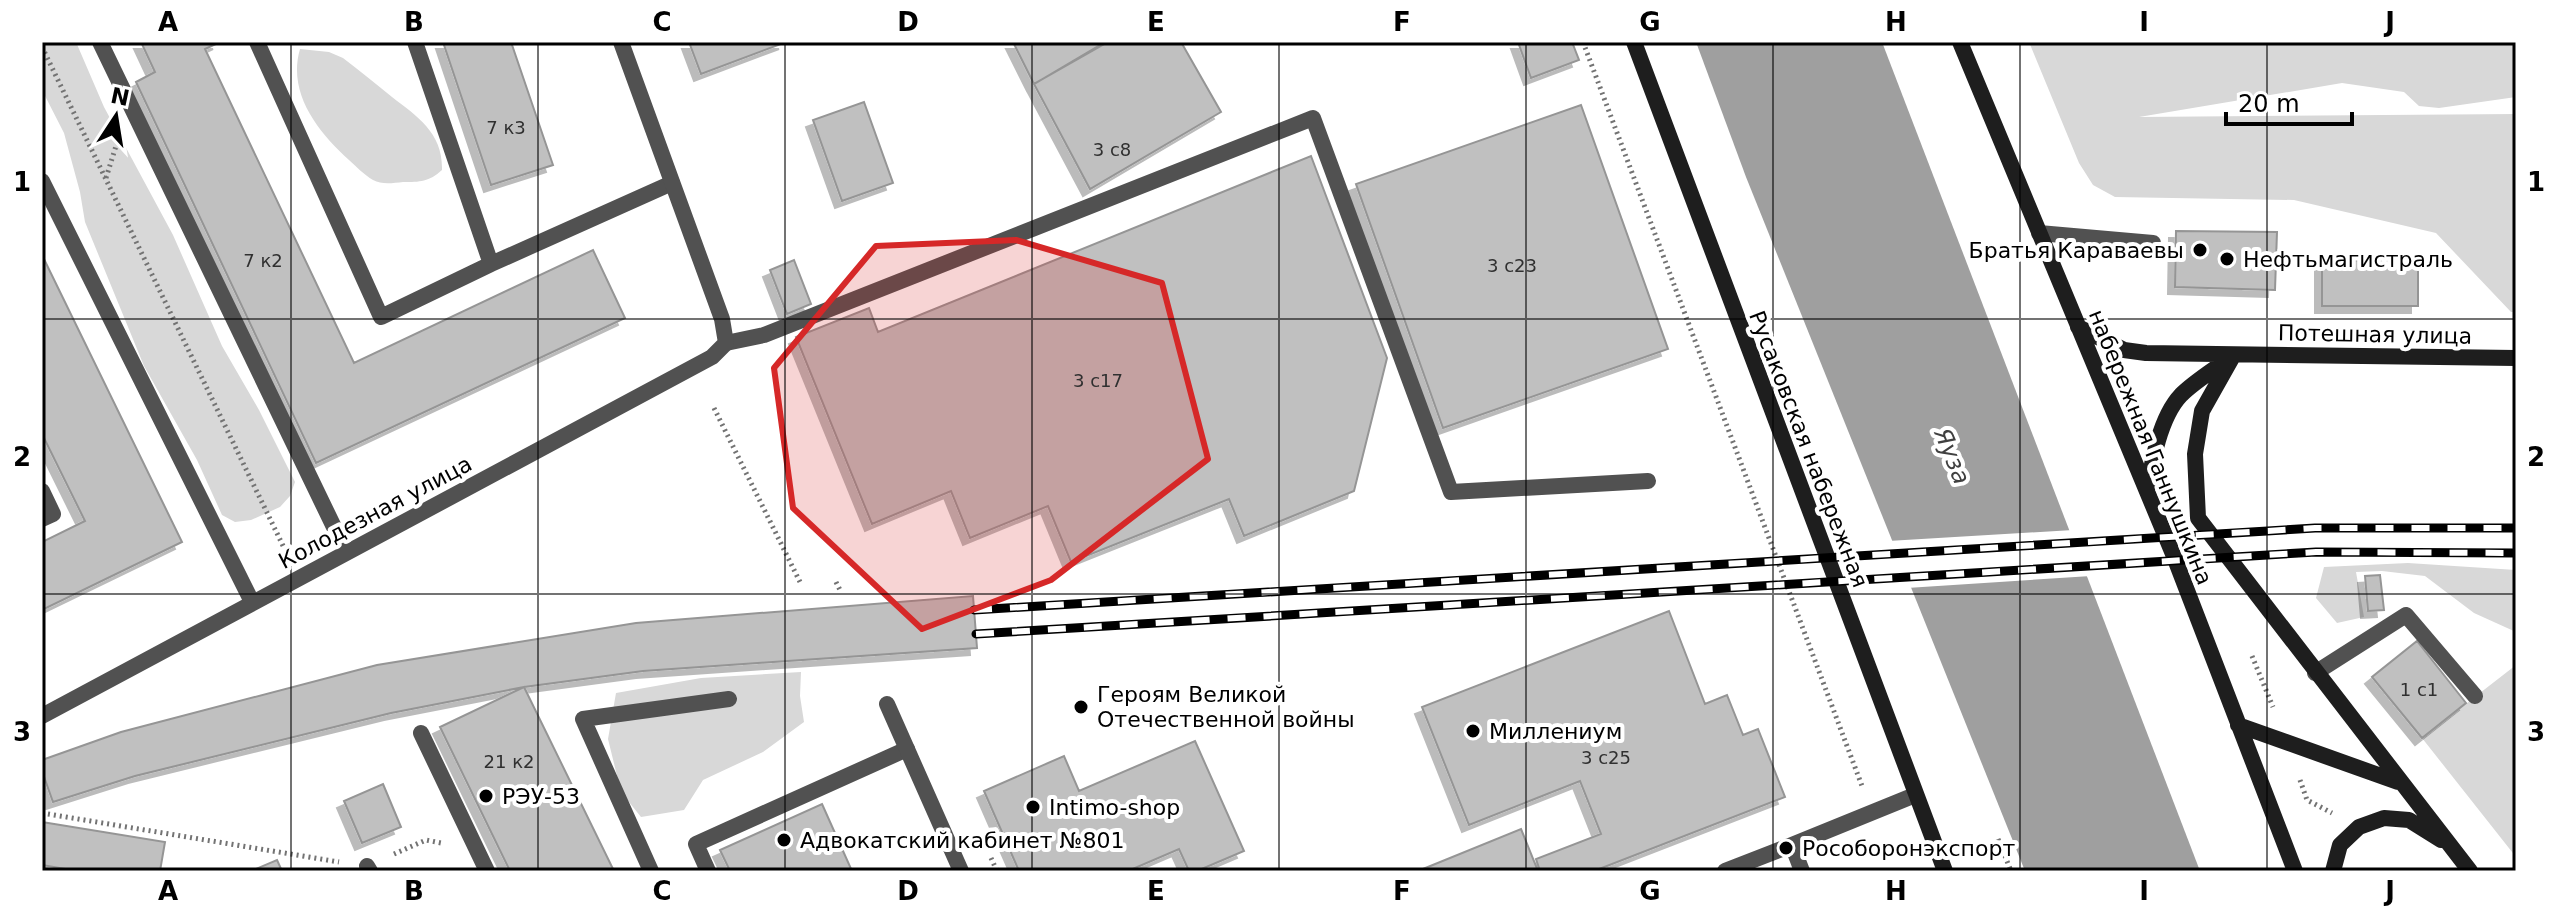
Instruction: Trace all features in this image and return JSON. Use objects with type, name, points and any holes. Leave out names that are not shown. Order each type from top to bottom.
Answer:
[{"type":"main road","name":"Русаковская набережная","points":[[1634,42],[1945,871]]},
{"type":"main road","name":"набережная Ганнушкина","points":[[1960,42],[2173,554],[2295,871]]},
{"type":"main road","name":"Потешная улица","points":[[2078,327],[2124,350],[2157,354],[2516,358]]},
{"type":"main road","points":[[2147,492],[2162,430],[2180,396],[2233,356]]},
{"type":"main road","points":[[2233,356],[2202,411],[2195,454],[2198,518],[2399,783],[2470,871]]},
{"type":"main road","points":[[2238,725],[2399,783]]},
{"type":"main road","points":[[2333,871],[2340,845],[2359,827],[2384,818],[2409,820],[2454,848]]},
{"type":"street","points":[[100,42],[346,552]]},
{"type":"street","points":[[257,42],[381,317],[672,183]]},
{"type":"street","points":[[415,42],[491,264]]},
{"type":"street","points":[[621,42],[722,319],[726,343],[764,335],[1313,118],[1451,492],[1648,481]]},
{"type":"street","points":[[42,181],[252,602]]},
{"type":"street","points":[[2039,233],[2153,243]]},
{"type":"street","name":"Колодезная улица","points":[[42,716],[712,357],[726,343]]},
{"type":"street","points":[[42,491],[53,514],[42,519]]},
{"type":"street","points":[[2315,673],[2406,615],[2475,696]]},
{"type":"street","points":[[651,871],[583,719],[729,699]]},
{"type":"street","points":[[887,704],[961,871]]},
{"type":"street","points":[[421,733],[487,871]]},
{"type":"street","points":[[708,871],[696,844],[907,749]]},
{"type":"street","points":[[1725,871],[1915,795]]},
{"type":"street","points":[[1792,845],[1802,871]]},
{"type":"path","points":[[1583,42],[1872,813]]},
{"type":"path","points":[[42,47],[298,578]]},
{"type":"path","points":[[714,408],[801,584]]},
{"type":"path","points":[[836,582],[840,590]]},
{"type":"path","points":[[42,813],[369,869],[426,840]]},
{"type":"path","points":[[1998,839],[2011,871]]},
{"type":"highlighted area","points":[[1016,240],[1162,283],[1208,459],[1051,580],[922,629],[793,508],[774,368],[876,246]]},
{"type":"shaded area","points":[[42,42],[76,42],[104,107],[173,235],[222,346],[295,482],[290,496],[280,507],[251,520],[235,522],[222,515],[197,460],[144,366],[85,222],[64,133],[42,90]]},
{"type":"shaded area","points":[[2029,42],[2516,42],[2516,97],[2439,108],[2419,106],[2404,92],[2342,83],[2139,117],[2516,114],[2516,312],[2511,312],[2436,233],[2294,200],[2115,197],[2093,185],[2079,163]]},
{"type":"shaded area","points":[[300,49],[329,52],[343,58],[411,112],[433,136],[442,170],[424,180],[391,183],[376,182],[363,173],[326,137],[308,110],[298,81]]},
{"type":"shaded area","points":[[2408,563],[2516,570],[2516,632],[2474,613],[2425,576],[2382,571],[2356,572],[2364,617],[2337,623],[2316,598],[2324,567]]},
{"type":"shaded area","points":[[2516,665],[2516,857],[2422,738]]},
{"type":"shaded area","points":[[801,672],[800,696],[804,722],[763,752],[703,780],[684,810],[641,817],[621,792],[608,739],[616,693],[701,678]]},
{"type":"water","name":"Яуза","points":[[1696,42],[1882,42],[2200,871],[2025,871],[1746,177]]},
{"type":"pier","points":[[2073,530],[2091,576],[1907,588],[1888,541]]},
{"type":"building","points":[[141,42],[220,42],[205,49],[354,363],[593,250],[625,318],[316,463],[136,82],[155,72]]},
{"type":"building","points":[[443,42],[511,42],[553,165],[491,185]]},
{"type":"building","points":[[689,42],[786,42],[701,74]]},
{"type":"building","points":[[1013,42],[1105,42],[1034,84]]},
{"type":"building","points":[[1108,42],[1181,42],[1221,112],[1090,189],[1034,84]]},
{"type":"building","points":[[1518,42],[1572,42],[1579,60],[1531,78]]},
{"type":"building","points":[[864,102],[893,183],[842,201],[813,120]]},
{"type":"building","points":[[1581,105],[1668,349],[1443,428],[1356,184]]},
{"type":"building","points":[[1311,156],[1387,358],[1354,491],[1244,536],[1229,499],[1071,562],[1048,506],[970,538],[951,491],[872,524],[796,337],[869,308],[878,332]]},
{"type":"building","points":[[2176,231],[2277,232],[2275,290],[2175,287]]},
{"type":"building","points":[[42,255],[182,542],[42,610],[42,542],[85,521],[42,434]]},
{"type":"building","points":[[794,260],[811,304],[787,314],[770,270]]},
{"type":"building","points":[[2322,260],[2418,261],[2418,306],[2322,306]]},
{"type":"building","points":[[2380,575],[2384,610],[2368,611],[2365,576]]},
{"type":"building","points":[[973,596],[977,648],[643,671],[524,687],[391,713],[135,776],[53,802],[42,771],[42,760],[121,732],[377,665],[636,623]]},
{"type":"building","points":[[1669,611],[1705,704],[1727,695],[1743,735],[1758,729],[1785,797],[1594,871],[1540,871],[1536,859],[1601,834],[1580,781],[1469,825],[1422,707]]},
{"type":"building","points":[[2417,641],[2466,703],[2422,738],[2372,677]]},
{"type":"building","points":[[524,687],[614,871],[510,871],[440,727]]},
{"type":"building","points":[[1195,741],[1244,851],[1197,871],[1189,871],[1179,849],[1128,871],[1019,871],[984,791],[1064,756],[1079,791]]},
{"type":"building","points":[[383,784],[401,827],[362,843],[344,801]]},
{"type":"building","points":[[822,804],[852,871],[730,871],[720,850]]},
{"type":"building","points":[[42,822],[165,842],[160,871],[77,871],[42,865]]},
{"type":"building","points":[[1521,829],[1538,871],[1418,871]]},
{"type":"building","points":[[277,860],[282,871],[251,871]]},
{"type":"railway","points":[[974,610],[2315,528],[2516,528]]},
{"type":"railway","points":[[976,634],[2316,552],[2516,553]]},
{"type":"place","name":"Братья Караваевы","points":[[2200,250]]},
{"type":"place","name":"Нефтьмагистраль","points":[[2227,259]]},
{"type":"place","name":"Героям Великой Отечественной войны","points":[[1081,707]]},
{"type":"place","name":"Миллениум","points":[[1473,731]]},
{"type":"place","name":"РЭУ-53","points":[[486,796]]},
{"type":"place","name":"Intimo-shop","points":[[1033,807]]},
{"type":"place","name":"Адвокатский кабинет №801","points":[[784,840]]},
{"type":"place","name":"Рособоронэкспорт","points":[[1786,848]]}]
